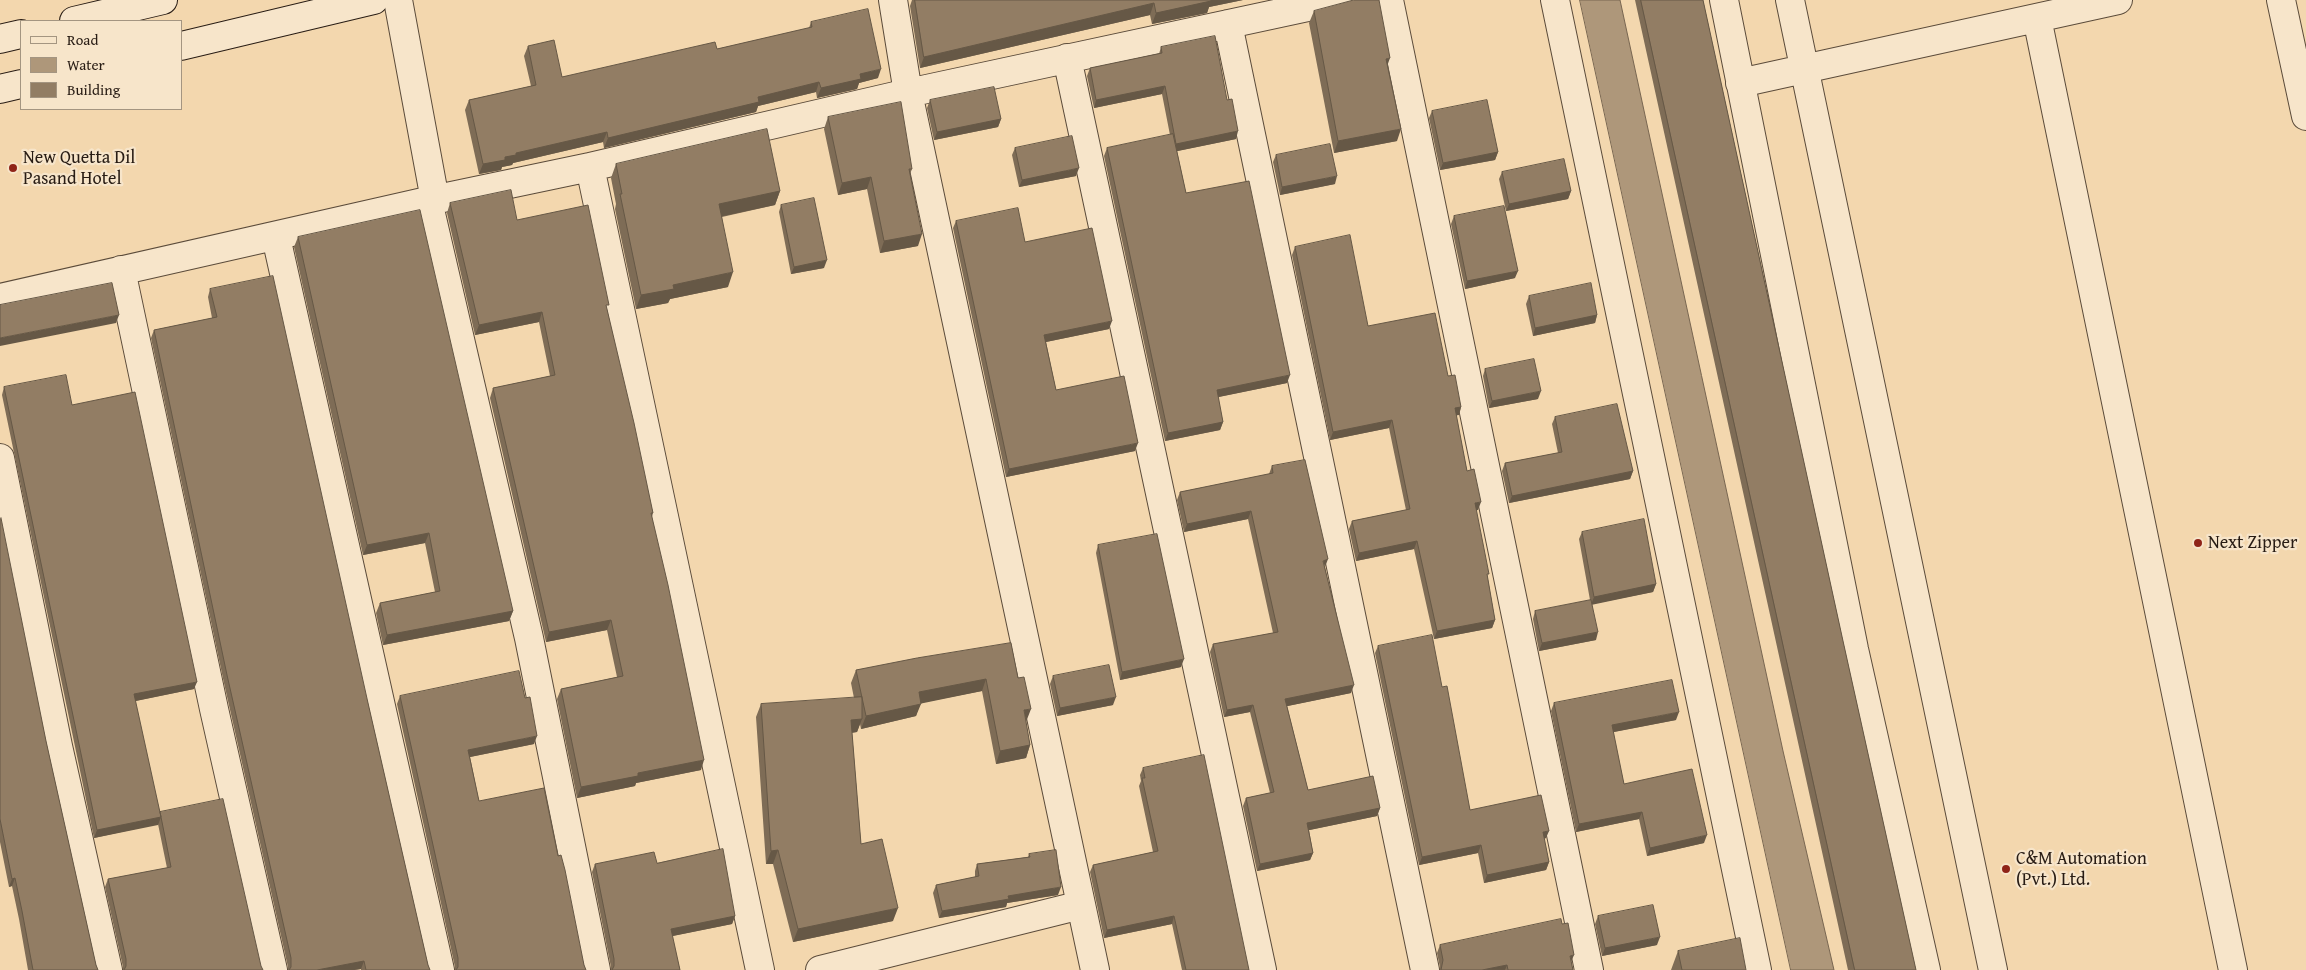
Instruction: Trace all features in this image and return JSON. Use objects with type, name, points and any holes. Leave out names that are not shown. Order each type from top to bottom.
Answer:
[{"type":"street","points":[[78,20],[163,0]]},
{"type":"street","points":[[182,46],[374,0]]},
{"type":"street","points":[[398,0],[432,201],[529,638],[596,970]]},
{"type":"street","points":[[893,0],[908,93],[1095,970]]},
{"type":"street","points":[[0,298],[590,167],[908,93],[1340,0]]},
{"type":"street","points":[[1389,0],[1589,970]]},
{"type":"street","points":[[1554,0],[1757,970]]},
{"type":"street","points":[[1724,0],[1854,649],[1926,970]]},
{"type":"street","points":[[1790,0],[1993,970]]},
{"type":"street","points":[[1740,83],[2118,0]]},
{"type":"street","points":[[2281,0],[2306,116]]},
{"type":"street","points":[[2036,18],[2234,970]]},
{"type":"street","points":[[1228,24],[1425,970]]},
{"type":"street","points":[[0,39],[20,34]]},
{"type":"street","points":[[1067,58],[1262,970]]},
{"type":"street","points":[[0,89],[20,84]]},
{"type":"street","points":[[590,167],[760,970]]},
{"type":"street","points":[[276,237],[440,970]]},
{"type":"street","points":[[121,270],[214,709],[273,970]]},
{"type":"street","points":[[0,458],[58,746],[108,970]]},
{"type":"street","points":[[820,970],[1081,905]]},
{"type":"water","points":[[1580,0],[1620,0],[1783,751],[1834,970],[1791,970]]},
{"type":"building","points":[[915,0],[1211,1],[1156,13],[1154,3],[924,57]]},
{"type":"building","points":[[1354,0],[1379,0],[1390,58],[1386,59],[1401,129],[1338,141],[1314,11]]},
{"type":"building","points":[[1641,0],[1703,0],[1916,970],[1855,970]]},
{"type":"building","points":[[868,9],[881,69],[860,74],[861,79],[821,88],[819,82],[758,97],[759,102],[608,138],[607,132],[516,153],[516,155],[505,157],[505,160],[483,164],[469,100],[536,85],[528,46],[554,40],[562,77],[715,42],[717,49],[812,27],[811,22]]},
{"type":"building","points":[[1215,36],[1227,100],[1232,99],[1238,131],[1176,144],[1165,86],[1096,100],[1090,68],[1162,53],[1161,47]]},
{"type":"building","points":[[994,87],[1001,119],[937,132],[930,100]]},
{"type":"building","points":[[1487,100],[1498,152],[1443,163],[1432,111]]},
{"type":"building","points":[[901,102],[912,169],[909,169],[922,234],[884,241],[871,177],[842,183],[828,117]]},
{"type":"building","points":[[767,129],[780,191],[719,204],[733,272],[673,285],[674,289],[641,295],[620,194],[622,194],[616,164]]},
{"type":"building","points":[[1173,134],[1186,193],[1249,181],[1290,375],[1217,390],[1223,422],[1168,433],[1107,148]]},
{"type":"building","points":[[1072,136],[1079,168],[1022,180],[1015,148]]},
{"type":"building","points":[[1330,144],[1337,176],[1282,187],[1276,155]]},
{"type":"building","points":[[1564,159],[1571,191],[1509,204],[1502,172]]},
{"type":"building","points":[[511,190],[517,220],[588,205],[609,305],[606,305],[634,423],[653,513],[651,513],[668,585],[704,760],[581,787],[561,689],[623,676],[611,620],[549,632],[493,388],[555,375],[542,312],[479,325],[450,203]]},
{"type":"building","points":[[814,198],[827,260],[794,267],[781,205]]},
{"type":"building","points":[[1504,206],[1518,271],[1467,281],[1454,216]]},
{"type":"building","points":[[1018,208],[1025,242],[1092,228],[1112,321],[1044,335],[1056,390],[1124,376],[1138,443],[1009,469],[956,221]]},
{"type":"building","points":[[420,210],[513,611],[387,635],[380,603],[440,591],[429,533],[367,545],[298,237]]},
{"type":"building","points":[[1350,235],[1368,326],[1435,313],[1448,376],[1455,375],[1461,407],[1455,408],[1467,471],[1474,469],[1481,502],[1475,503],[1489,574],[1487,574],[1495,620],[1437,631],[1417,541],[1359,553],[1352,521],[1410,509],[1392,420],[1333,432],[1295,247]]},
{"type":"building","points":[[273,276],[368,703],[430,970],[366,970],[364,961],[317,970],[289,970],[291,958],[227,675],[154,330],[217,317],[210,289]]},
{"type":"building","points":[[112,283],[119,315],[0,338],[0,305]]},
{"type":"building","points":[[1591,283],[1597,315],[1535,328],[1529,296]]},
{"type":"building","points":[[1534,359],[1541,391],[1492,401],[1485,369]]},
{"type":"building","points":[[66,375],[72,405],[135,392],[197,682],[134,694],[161,817],[97,830],[4,387]]},
{"type":"building","points":[[1617,404],[1633,471],[1512,496],[1505,463],[1562,452],[1555,417]]},
{"type":"building","points":[[1305,460],[1328,559],[1323,561],[1354,685],[1285,699],[1308,790],[1373,776],[1380,808],[1307,823],[1313,853],[1260,864],[1246,798],[1274,792],[1253,705],[1227,710],[1213,644],[1278,632],[1251,511],[1187,524],[1180,492],[1273,473],[1272,466]]},
{"type":"building","points":[[1,518],[46,741],[98,970],[33,970],[15,878],[12,879],[0,819]]},
{"type":"building","points":[[1644,519],[1656,584],[1594,597],[1582,532]]},
{"type":"building","points":[[1157,534],[1184,659],[1122,672],[1098,545]]},
{"type":"building","points":[[1591,600],[1598,632],[1542,643],[1535,611]]},
{"type":"building","points":[[1432,635],[1442,687],[1447,686],[1470,810],[1541,795],[1549,831],[1543,832],[1549,862],[1487,875],[1481,845],[1422,857],[1378,646]]},
{"type":"building","points":[[1011,643],[1018,678],[1024,677],[1031,709],[1024,710],[1030,745],[1000,751],[986,679],[919,692],[921,704],[866,716],[856,670]]},
{"type":"building","points":[[1109,665],[1116,697],[1060,708],[1053,676]]},
{"type":"building","points":[[519,671],[525,698],[530,697],[537,736],[468,750],[479,801],[544,788],[558,856],[561,855],[565,870],[586,970],[456,970],[458,958],[400,696]]},
{"type":"building","points":[[1672,680],[1679,712],[1612,725],[1624,784],[1692,769],[1707,835],[1650,848],[1642,812],[1579,824],[1554,703]]},
{"type":"building","points":[[862,697],[862,719],[851,720],[861,844],[882,839],[898,908],[798,929],[778,850],[771,851],[761,704]]},
{"type":"building","points":[[1204,755],[1249,970],[1186,970],[1174,916],[1107,930],[1093,865],[1158,851],[1142,778],[1145,778],[1143,768]]},
{"type":"building","points":[[223,799],[263,970],[124,970],[126,959],[108,879],[171,867],[160,812]]},
{"type":"building","points":[[723,849],[735,916],[671,929],[680,970],[612,970],[614,959],[595,864],[654,852],[657,863]]},
{"type":"building","points":[[1056,850],[1061,887],[1008,896],[1009,899],[942,911],[936,885],[979,876],[977,864],[1030,857],[1029,854]]},
{"type":"building","points":[[1653,905],[1660,937],[1605,948],[1598,916]]},
{"type":"building","points":[[1561,919],[1562,924],[1568,923],[1574,955],[1570,956],[1573,970],[1508,970],[1507,965],[1482,970],[1441,970],[1443,960],[1440,945]]},
{"type":"building","points":[[1740,938],[1746,970],[1682,970],[1678,951]]},
{"type":"place","name":"New Quetta Dil Pasand Hotel","points":[[13,168]]},
{"type":"place","name":"Next Zipper","points":[[2198,543]]},
{"type":"place","name":"C&M Automation (Pvt.) Ltd.","points":[[2006,869]]}]
